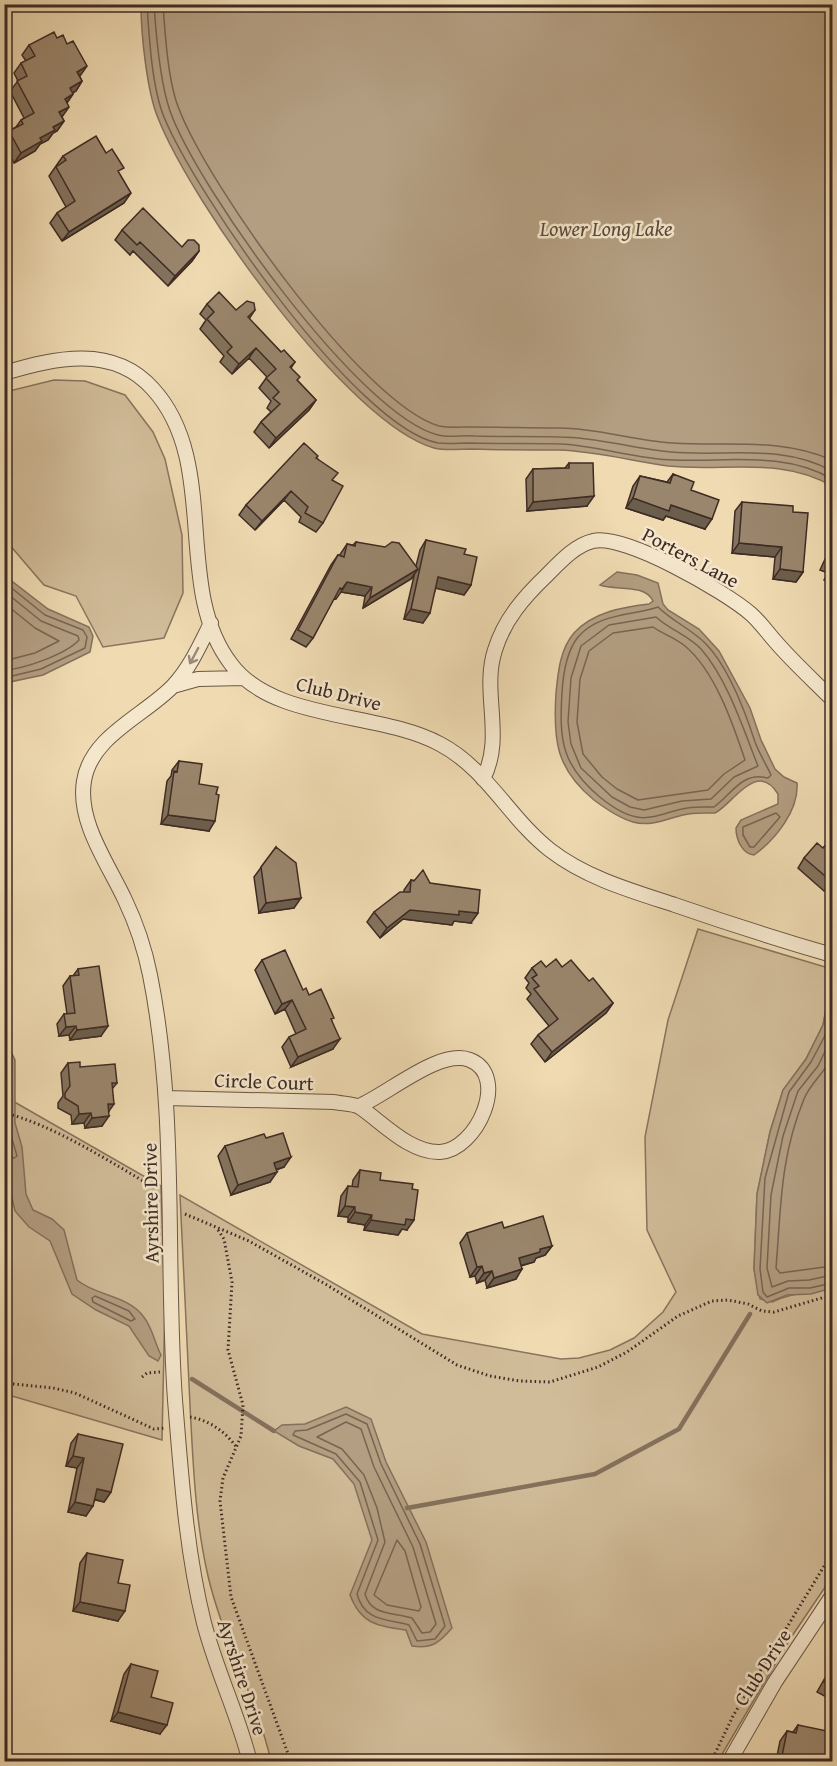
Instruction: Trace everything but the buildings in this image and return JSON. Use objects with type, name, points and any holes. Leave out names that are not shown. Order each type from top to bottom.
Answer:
[{"type":"street","name":"Club Drive","points":[[4,373],[58,359],[95,359],[130,370],[159,396],[175,423],[187,458],[202,579],[211,623],[224,654],[244,678],[263,691],[293,702],[423,736],[452,750],[483,779],[529,831],[551,851],[579,869],[636,892],[832,955]]},
{"type":"street","name":"Porters Lane","points":[[483,779],[492,757],[492,667],[500,637],[514,612],[541,581],[578,548],[594,540],[606,539],[634,547],[736,603],[760,622],[779,646],[832,699]]},
{"type":"street","name":"Ayrshire Drive","points":[[211,623],[188,667],[173,686],[103,744],[87,770],[83,790],[90,827],[127,903],[147,963],[158,1020],[166,1098],[177,1422],[196,1587],[205,1625],[235,1710],[249,1761]]},
{"type":"street","name":"Ayrshire Drive","points":[[173,686],[198,679],[244,678]]},
{"type":"street","points":[[451,1058],[475,1062],[486,1073],[488,1081],[486,1104],[475,1130],[468,1139],[451,1150],[434,1152],[418,1147],[387,1128],[359,1106],[430,1066],[451,1058]]},
{"type":"street","name":"Circle Court","points":[[166,1098],[334,1102],[359,1106]]},
{"type":"street","name":"Club Drive","points":[[729,1761],[751,1721],[832,1596]]},
{"type":"path","points":[[4,1113],[21,1117],[137,1177],[161,1191],[179,1212],[249,1241],[327,1285],[457,1365],[490,1376],[520,1381],[550,1382],[598,1367],[627,1352],[678,1316],[712,1301],[728,1300],[748,1304],[762,1311],[774,1312],[832,1295]]},
{"type":"path","points":[[217,1229],[224,1239],[232,1282],[228,1350],[243,1405],[243,1422],[237,1448],[223,1478],[220,1500],[231,1596],[239,1625],[291,1761]]},
{"type":"path","points":[[142,1377],[155,1371],[174,1372]]},
{"type":"path","points":[[4,1383],[53,1388],[75,1393],[154,1430],[168,1428],[187,1417],[203,1420],[225,1433],[237,1448]]},
{"type":"path","points":[[711,1761],[733,1716],[832,1553]]},
{"type":"shaded area","points":[[54,380],[85,381],[125,395],[153,432],[165,459],[182,535],[183,593],[164,638],[103,647],[76,596],[44,585],[8,543],[5,543],[5,392]]},
{"type":"shaded area","points":[[698,929],[832,969],[832,994],[828,999],[823,1025],[806,1059],[783,1090],[770,1132],[757,1194],[754,1269],[760,1299],[772,1302],[787,1296],[832,1288],[832,1577],[790,1639],[718,1761],[271,1761],[257,1714],[214,1600],[200,1534],[192,1448],[180,1195],[422,1334],[561,1359],[579,1358],[610,1350],[634,1338],[663,1312],[676,1292],[647,1230],[645,1137],[668,1020]]},
{"type":"shaded area","points":[[4,1096],[161,1186],[165,1303],[162,1440],[5,1394]]},
{"type":"water","name":"Lower Long Lake","points":[[141,5],[832,5],[832,486],[792,471],[772,468],[668,466],[600,454],[559,450],[438,449],[399,430],[359,398],[317,355],[237,253],[203,201],[176,155],[154,107],[145,63]]},
{"type":"water","points":[[617,572],[637,575],[658,583],[663,604],[668,610],[699,629],[719,651],[750,708],[761,740],[775,769],[784,777],[797,783],[797,793],[790,813],[778,832],[754,855],[746,852],[740,845],[736,828],[741,820],[778,804],[778,794],[770,784],[762,781],[745,787],[715,813],[691,813],[646,824],[618,816],[594,800],[581,788],[564,765],[557,739],[555,710],[559,669],[569,639],[582,626],[599,615],[649,604],[653,601],[643,592],[600,585]]},
{"type":"water","points":[[4,575],[48,609],[89,627],[93,636],[90,652],[43,675],[5,683]]},
{"type":"water","points":[[832,995],[832,1288],[811,1294],[787,1295],[767,1303],[758,1295],[754,1269],[757,1194],[770,1132],[783,1090],[806,1059],[823,1025],[828,999]]},
{"type":"water","points":[[4,1037],[15,1060],[15,1123],[22,1147],[26,1194],[33,1210],[52,1219],[64,1230],[77,1280],[129,1304],[143,1316],[161,1355],[158,1361],[149,1356],[129,1326],[96,1310],[72,1294],[50,1241],[29,1227],[15,1211],[9,1185],[5,1122]]},
{"type":"water","points":[[346,1407],[371,1419],[386,1462],[426,1542],[452,1628],[443,1638],[430,1646],[412,1646],[406,1630],[378,1625],[359,1612],[350,1595],[372,1540],[354,1484],[333,1459],[299,1446],[274,1431],[282,1425],[305,1424]]},
{"type":"waterway","points":[[407,1508],[595,1474],[679,1429],[750,1314]]},
{"type":"waterway","points":[[192,1379],[274,1431]]}]
